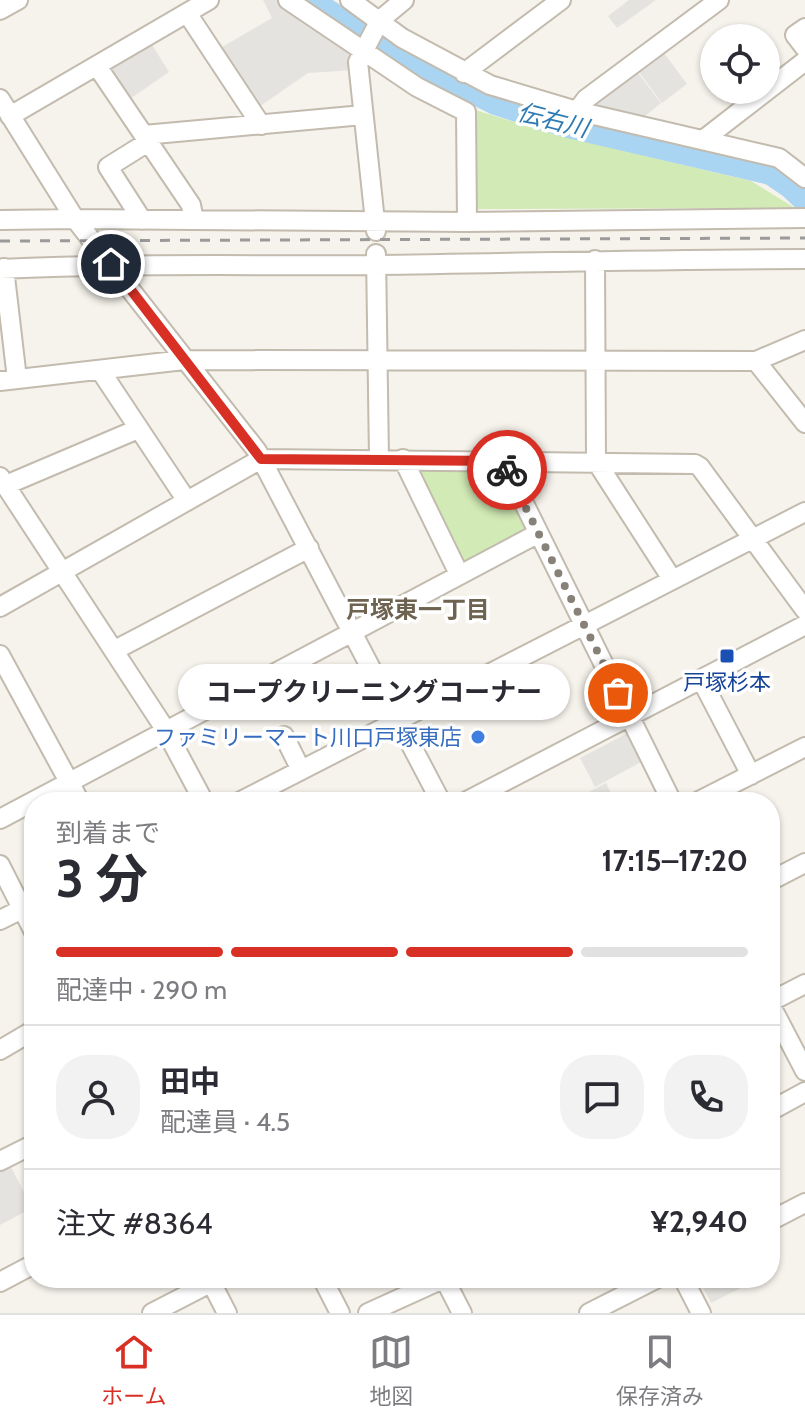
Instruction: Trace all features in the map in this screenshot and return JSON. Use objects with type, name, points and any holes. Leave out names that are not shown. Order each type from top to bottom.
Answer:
[{"type":"street","points":[[0,10],[18,0]]},
{"type":"street","points":[[209,0],[97,66],[5,108],[75,219],[261,459],[436,792]]},
{"type":"street","points":[[288,0],[417,87],[466,112],[467,222]]},
{"type":"street","points":[[350,0],[402,38],[490,85],[577,111],[779,158],[805,178]]},
{"type":"street","points":[[376,228],[358,62],[378,23],[404,0]]},
{"type":"street","points":[[464,73],[561,0]]},
{"type":"street","points":[[577,111],[586,99],[719,0]]},
{"type":"street","points":[[187,13],[261,125]]},
{"type":"street","points":[[805,28],[795,35],[805,48]]},
{"type":"street","points":[[703,140],[805,61]]},
{"type":"street","points":[[97,66],[191,205],[194,220]]},
{"type":"street","points":[[142,220],[108,167],[146,139],[363,115]]},
{"type":"street","points":[[0,220],[194,220],[376,228],[467,222],[804,218]]},
{"type":"street","points":[[376,259],[379,459]]},
{"type":"street","points":[[805,259],[376,259],[2,268],[8,380],[184,360],[756,361],[805,340]]},
{"type":"street","points":[[595,260],[596,461],[672,579]]},
{"type":"street","points":[[756,361],[805,423]]},
{"type":"street","points":[[100,370],[187,501]]},
{"type":"street","points":[[138,429],[3,481],[165,729],[199,792]]},
{"type":"street","points":[[0,607],[261,459],[403,459],[695,464],[805,610]]},
{"type":"street","points":[[403,459],[459,574]]},
{"type":"street","points":[[503,461],[667,792]]},
{"type":"street","points":[[258,792],[805,512]]},
{"type":"street","points":[[49,792],[537,534]]},
{"type":"street","points":[[115,650],[309,548]]},
{"type":"street","points":[[484,792],[805,625]]},
{"type":"street","points":[[0,655],[75,792]]},
{"type":"street","points":[[701,679],[751,775]]},
{"type":"street","points":[[284,736],[301,770]]},
{"type":"street","points":[[717,792],[805,747]]},
{"type":"street","points":[[0,819],[24,806]]},
{"type":"street","points":[[780,876],[805,863]]},
{"type":"street","points":[[0,865],[24,913]]},
{"type":"street","points":[[0,920],[22,909]]},
{"type":"street","points":[[780,998],[805,984]]},
{"type":"street","points":[[780,1022],[805,1071]]},
{"type":"street","points":[[0,1037],[24,1024]]},
{"type":"street","points":[[0,1050],[24,1036]]},
{"type":"street","points":[[0,1062],[24,1049]]},
{"type":"street","points":[[780,1106],[805,1092]]},
{"type":"street","points":[[0,1161],[24,1149]]},
{"type":"street","points":[[780,1213],[805,1203]]},
{"type":"street","points":[[0,1282],[24,1269]]},
{"type":"street","points":[[152,1313],[196,1288]]},
{"type":"street","points":[[214,1288],[227,1313]]},
{"type":"street","points":[[327,1288],[340,1313]]},
{"type":"street","points":[[368,1313],[422,1288]]},
{"type":"street","points":[[449,1288],[462,1313]]},
{"type":"street","points":[[589,1313],[638,1288]]},
{"type":"street","points":[[688,1288],[701,1313]]},
{"type":"green space","points":[[472,109],[553,134],[751,181],[795,208],[476,209],[471,205]]},
{"type":"green space","points":[[420,470],[497,470],[502,473],[528,526],[526,534],[466,566],[458,562],[414,477]]},
{"type":"shaded area","points":[[263,0],[278,0],[354,52],[355,70],[308,73],[256,109],[217,50],[272,18]]},
{"type":"shaded area","points":[[629,0],[656,0],[617,28],[608,16]]},
{"type":"shaded area","points":[[149,40],[169,72],[127,101],[107,72],[108,64]]},
{"type":"shaded area","points":[[661,49],[687,84],[662,103],[636,68]]},
{"type":"shaded area","points":[[635,69],[661,103],[639,121],[593,110],[592,100]]},
{"type":"shaded area","points":[[626,734],[631,736],[643,761],[595,787],[580,758]]},
{"type":"shaded area","points":[[606,783],[611,792],[589,792]]},
{"type":"shaded area","points":[[9,1163],[24,1192],[24,1212],[0,1225],[0,1168]]},
{"type":"shaded area","points":[[703,1288],[741,1288],[711,1303]]},
{"type":"waterway","name":"伝右川","points":[[314,0],[411,62],[495,105],[564,127],[770,175],[805,203]]},
{"type":"waterway","name":"伝右川","points":[[562,133],[564,127]]},
{"type":"railway","points":[[0,241],[805,238]]},
{"type":"way so far","points":[[507,470],[618,693]]},
{"type":"place","name":"戸塚杉本","points":[[727,656]]},
{"type":"place","name":"コープクリーニングコーナー","points":[[618,693]]},
{"type":"place","name":"ファミリーマート川口戸塚東店","points":[[478,737]]},
{"type":"district","name":"戸塚東一丁目","points":[[418,609]]},
{"type":"route","points":[[111,264],[261,459],[503,461],[507,470]]}]
